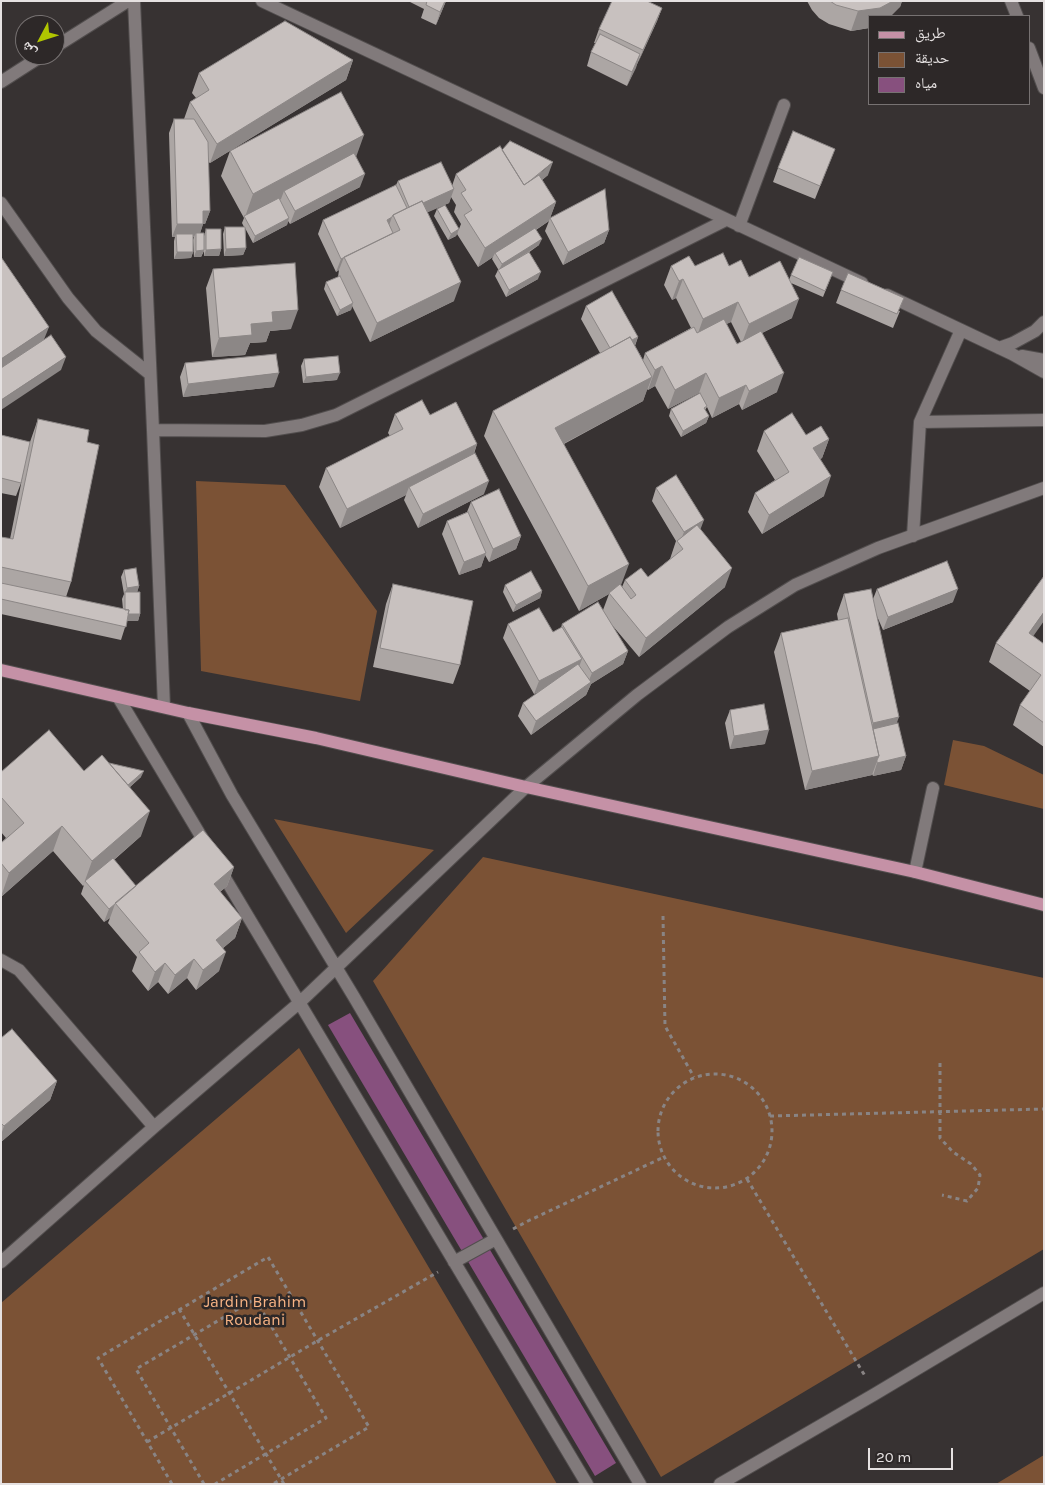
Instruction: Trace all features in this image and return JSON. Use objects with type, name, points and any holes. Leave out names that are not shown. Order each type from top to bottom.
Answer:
[{"type":"main road","points":[[1,670],[164,707],[316,738],[526,787],[915,872],[1044,905]]},
{"type":"street","points":[[65,41],[128,1]]},
{"type":"street","points":[[134,1],[154,430],[164,707]]},
{"type":"street","points":[[262,1],[1012,354],[1044,372]]},
{"type":"street","points":[[1011,1],[1017,15]]},
{"type":"street","points":[[1030,51],[1044,88]]},
{"type":"street","points":[[1,82],[27,65]]},
{"type":"street","points":[[739,226],[784,104]]},
{"type":"street","points":[[1,203],[68,298],[96,332],[150,374]]},
{"type":"street","points":[[154,430],[264,431],[302,425],[336,416],[726,220]]},
{"type":"street","points":[[999,348],[1035,331],[1044,322]]},
{"type":"street","points":[[913,536],[920,422],[961,330]]},
{"type":"street","points":[[1012,354],[1044,360]]},
{"type":"street","points":[[920,422],[1044,420]]},
{"type":"street","points":[[1,1262],[154,1127],[299,1003],[526,787],[637,695],[728,627],[795,585],[878,548],[1044,488]]},
{"type":"street","points":[[118,697],[587,1484]]},
{"type":"street","points":[[188,712],[232,795],[640,1484]]},
{"type":"street","points":[[915,872],[932,788]]},
{"type":"street","points":[[1,960],[18,970],[154,1127]]},
{"type":"street","points":[[454,1262],[496,1239]]},
{"type":"street","points":[[720,1484],[876,1394],[1044,1293]]},
{"type":"path","points":[[663,916],[665,1026],[694,1077]]},
{"type":"path","points":[[940,1063],[940,1138],[953,1152],[971,1164],[980,1175],[978,1188],[967,1201],[942,1195]]},
{"type":"path","points":[[717,1074],[740,1080],[759,1095],[770,1116],[772,1140],[764,1162],[747,1179],[724,1188],[700,1187],[679,1176],[664,1157],[657,1134],[661,1111],[674,1091],[694,1077],[717,1074]]},
{"type":"path","points":[[770,1116],[1044,1109]]},
{"type":"path","points":[[496,1239],[528,1221],[664,1157]]},
{"type":"path","points":[[747,1179],[876,1394]]},
{"type":"path","points":[[172,1484],[98,1358],[268,1257],[369,1427],[273,1484]]},
{"type":"path","points":[[147,1442],[454,1262]]},
{"type":"path","points":[[204,1484],[136,1369],[255,1298],[326,1418],[215,1484]]},
{"type":"path","points":[[179,1309],[284,1484]]},
{"type":"green space","points":[[196,481],[285,485],[377,611],[360,701],[201,671]]},
{"type":"green space","points":[[953,740],[984,746],[1044,775],[1044,809],[944,785]]},
{"type":"green space","points":[[274,819],[434,850],[346,933]]},
{"type":"green space","points":[[483,857],[1044,978],[1044,1249],[661,1477],[373,981]]},
{"type":"green space","name":"Jardin Brahim Roudani","points":[[299,1048],[557,1484],[1,1484],[1,1303]]},
{"type":"green space","points":[[1044,1455],[1044,1484],[996,1484]]},
{"type":"water","points":[[350,1013],[616,1463],[595,1476],[328,1025]]},
{"type":"building","points":[[427,1],[445,1],[440,12],[426,5]]},
{"type":"building","points":[[612,1],[647,1],[662,8],[643,50],[599,29]]},
{"type":"building","points":[[830,1],[893,1],[880,8],[858,11],[836,5]]},
{"type":"building","points":[[285,21],[353,60],[217,144],[190,102],[209,90],[199,73]]},
{"type":"building","points":[[600,34],[640,54],[632,72],[591,52]]},
{"type":"building","points":[[341,92],[364,135],[253,194],[230,151]]},
{"type":"building","points":[[174,119],[194,119],[208,142],[210,211],[203,211],[203,224],[177,224]]},
{"type":"building","points":[[793,131],[835,149],[820,186],[778,168]]},
{"type":"building","points":[[510,141],[553,162],[524,185],[502,150]]},
{"type":"building","points":[[500,146],[524,185],[539,175],[556,202],[485,248],[464,215],[472,210],[461,193],[466,190],[456,174]]},
{"type":"building","points":[[354,153],[365,174],[295,211],[284,191]]},
{"type":"building","points":[[441,162],[454,189],[409,207],[398,181]]},
{"type":"building","points":[[396,185],[407,208],[387,220],[393,233],[341,259],[323,220]]},
{"type":"building","points":[[605,189],[609,230],[568,252],[550,218]]},
{"type":"building","points":[[279,198],[289,218],[255,236],[244,216]]},
{"type":"building","points":[[422,201],[461,282],[377,323],[344,257],[400,230],[393,215]]},
{"type":"building","points":[[445,205],[459,229],[451,234],[437,209]]},
{"type":"building","points":[[225,227],[245,227],[246,248],[226,249]]},
{"type":"building","points":[[535,228],[542,239],[502,264],[495,253]]},
{"type":"building","points":[[206,229],[221,229],[221,249],[206,250]]},
{"type":"building","points":[[196,233],[204,233],[204,250],[196,251]]},
{"type":"building","points":[[176,234],[193,234],[193,252],[177,252]]},
{"type":"building","points":[[529,252],[541,272],[509,290],[498,270]]},
{"type":"building","points":[[723,253],[729,266],[741,260],[749,277],[780,261],[799,299],[749,324],[738,302],[703,319],[683,279],[679,281],[671,266],[689,256],[695,266]]},
{"type":"building","points":[[1,257],[49,327],[1,359]]},
{"type":"building","points":[[799,257],[833,272],[825,291],[791,275]]},
{"type":"building","points":[[295,263],[298,310],[272,312],[273,322],[251,324],[252,335],[219,338],[213,269]]},
{"type":"building","points":[[848,273],[904,298],[897,314],[841,290]]},
{"type":"building","points":[[340,276],[353,303],[340,310],[326,282]]},
{"type":"building","points":[[612,291],[638,337],[632,340],[630,337],[610,348],[586,306]]},
{"type":"building","points":[[724,319],[737,344],[761,331],[784,373],[749,391],[746,385],[719,398],[706,373],[675,390],[662,366],[655,370],[645,353],[694,327],[697,333]]},
{"type":"building","points":[[51,335],[66,357],[1,400],[1,368]]},
{"type":"building","points":[[630,337],[652,377],[555,428],[629,564],[588,586],[493,411]]},
{"type":"building","points":[[276,354],[279,373],[188,384],[185,363]]},
{"type":"building","points":[[338,356],[340,373],[306,377],[304,359]]},
{"type":"building","points":[[700,393],[707,406],[704,408],[709,416],[683,431],[671,409]]},
{"type":"building","points":[[422,400],[430,415],[456,402],[477,444],[347,509],[326,468],[403,429],[395,414]]},
{"type":"building","points":[[792,413],[806,435],[821,426],[829,439],[813,448],[831,476],[769,515],[755,493],[789,472],[764,431]]},
{"type":"building","points":[[38,419],[89,430],[87,442],[99,445],[71,582],[1,567],[1,537],[13,539]]},
{"type":"building","points":[[1,435],[30,442],[21,483],[1,478]]},
{"type":"building","points":[[475,453],[489,481],[423,514],[409,487]]},
{"type":"building","points":[[676,475],[704,520],[684,532],[656,488]]},
{"type":"building","points":[[499,489],[521,536],[493,549],[471,502]]},
{"type":"building","points":[[468,512],[486,553],[464,562],[447,521]]},
{"type":"building","points":[[697,525],[732,568],[646,638],[609,593],[620,584],[631,599],[636,595],[625,580],[641,568],[648,577],[683,549],[677,541]]},
{"type":"building","points":[[947,561],[958,589],[888,617],[877,589]]},
{"type":"building","points":[[136,568],[139,586],[127,588],[124,570]]},
{"type":"building","points":[[531,571],[542,591],[516,605],[505,585]]},
{"type":"building","points":[[1044,576],[1044,612],[1029,633],[1044,644],[1044,723],[1020,705],[1041,675],[996,643]]},
{"type":"building","points":[[1,583],[129,610],[126,627],[1,599]]},
{"type":"building","points":[[393,584],[473,601],[460,665],[380,648]]},
{"type":"building","points":[[871,589],[899,717],[873,723],[844,594]]},
{"type":"building","points":[[125,592],[140,592],[140,614],[128,614],[129,610],[125,610]]},
{"type":"building","points":[[598,602],[628,651],[592,673],[562,624]]},
{"type":"building","points":[[539,608],[553,632],[562,627],[582,659],[539,681],[508,624]]},
{"type":"building","points":[[848,618],[879,756],[812,771],[781,633]]},
{"type":"building","points":[[578,664],[591,682],[536,721],[523,703]]},
{"type":"building","points":[[764,704],[769,730],[734,736],[730,710]]},
{"type":"building","points":[[898,723],[906,756],[877,763],[879,756],[873,729]]},
{"type":"building","points":[[49,730],[84,771],[102,755],[150,811],[92,861],[62,826],[9,873],[1,863],[1,843],[24,823],[1,797],[1,772]]},
{"type":"building","points":[[109,763],[144,771],[128,785]]},
{"type":"building","points":[[203,830],[234,867],[214,884],[242,918],[216,940],[226,952],[203,970],[194,959],[175,975],[165,963],[155,972],[139,952],[149,943],[115,903]]},
{"type":"building","points":[[113,858],[136,886],[109,909],[85,881]]},
{"type":"building","points":[[12,1029],[57,1081],[4,1126],[1,1123],[1,1038]]}]
